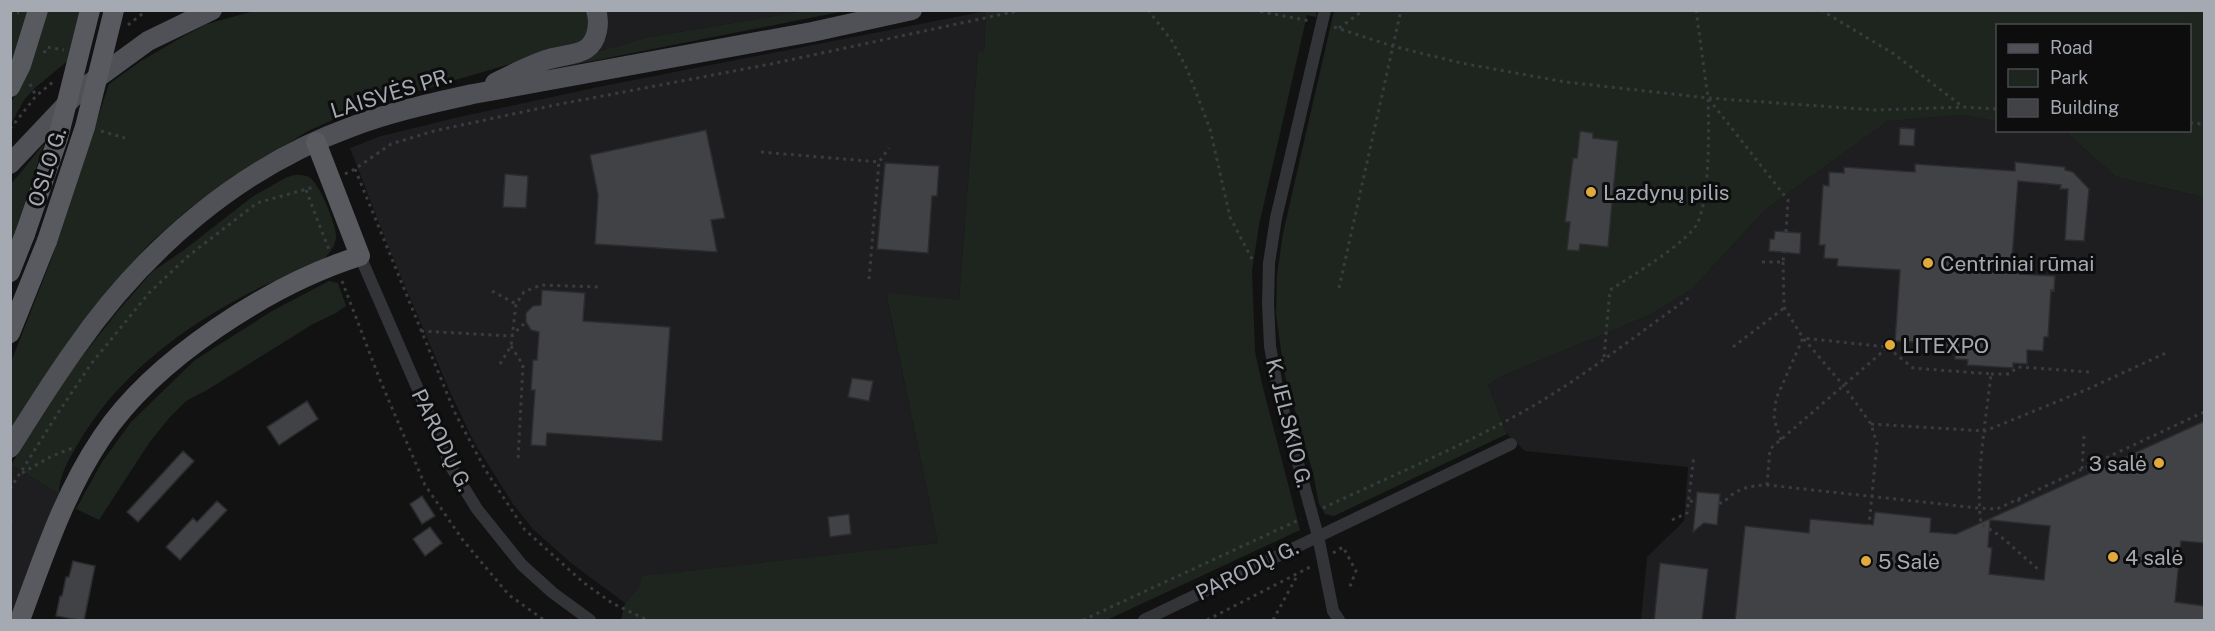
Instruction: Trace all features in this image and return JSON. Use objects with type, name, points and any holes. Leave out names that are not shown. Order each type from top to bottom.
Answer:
[{"type":"highway","points":[[10,87],[21,65],[38,10]]},
{"type":"highway","name":"OSLO G.","points":[[10,272],[26,234],[58,138],[90,10]]},
{"type":"highway","name":"OSLO G.","points":[[10,333],[47,241],[85,127],[114,10]]},
{"type":"highway","points":[[20,621],[72,488],[102,437],[143,387],[203,338],[245,311],[335,264],[360,256],[316,142]]},
{"type":"main road","points":[[10,164],[78,92],[148,41],[212,10]]},
{"type":"main road","points":[[473,94],[544,60],[586,49],[598,29],[596,10]]},
{"type":"main road","name":"LAISVĖS PR.","points":[[10,448],[75,347],[150,258],[179,230],[214,203],[290,154],[374,118],[473,94],[812,32],[912,10]]},
{"type":"street","name":"K. JELSKIO G.","points":[[1325,10],[1276,218],[1268,287],[1270,346],[1277,387],[1318,536],[1333,611],[1339,621]]},
{"type":"street","name":"PARODŲ G.","points":[[360,256],[453,470],[477,509],[522,565],[553,593],[590,621]]},
{"type":"street","name":"PARODŲ G.","points":[[1144,621],[1510,444]]},
{"type":"path","points":[[10,489],[92,364],[149,293],[187,257],[257,203],[306,190],[331,180],[355,169],[391,144],[434,131],[555,105],[771,64],[1022,10]]},
{"type":"path","points":[[1148,10],[1172,41],[1187,69],[1210,129],[1230,217],[1268,287]]},
{"type":"path","points":[[1253,10],[1339,28],[1392,46],[1461,63],[1565,82],[1708,98],[1875,110],[1963,106],[1996,109]]},
{"type":"path","points":[[1339,28],[1364,10]]},
{"type":"path","points":[[1339,288],[1401,10]]},
{"type":"path","points":[[1604,358],[1610,290],[1679,242],[1697,224],[1706,193],[1708,98],[1696,10]]},
{"type":"path","points":[[1821,10],[1894,54],[1963,106]]},
{"type":"path","points":[[10,129],[36,96]]},
{"type":"path","points":[[1708,98],[1788,200],[1786,232]]},
{"type":"path","points":[[85,127],[125,138]]},
{"type":"path","points":[[869,279],[879,162],[889,148]]},
{"type":"path","points":[[761,152],[879,162]]},
{"type":"path","points":[[355,169],[421,332],[465,432],[486,471],[525,530],[584,583],[612,603],[647,621]]},
{"type":"path","points":[[306,190],[380,380],[425,485],[462,539],[509,595],[544,621]]},
{"type":"path","points":[[1784,252],[1784,307],[1803,338],[1844,385],[1871,424],[1877,444],[1869,525]]},
{"type":"path","points":[[1762,262],[1783,262]]},
{"type":"path","points":[[500,364],[511,346],[516,304],[524,292],[531,287],[541,285],[601,287]]},
{"type":"path","points":[[492,291],[516,304]]},
{"type":"path","points":[[1083,621],[1490,429],[1563,387],[1690,297]]},
{"type":"path","points":[[1733,347],[1784,307]]},
{"type":"path","points":[[421,332],[511,336],[526,322]]},
{"type":"path","points":[[1803,338],[1887,347],[1913,368],[1990,374],[2009,374],[2018,368],[2090,372]]},
{"type":"path","points":[[1781,440],[1774,419],[1776,399],[1803,338]]},
{"type":"path","points":[[1767,485],[1770,449],[1895,341]]},
{"type":"path","points":[[511,346],[523,365],[518,460]]},
{"type":"path","points":[[1871,424],[1985,431],[2088,389],[2168,352]]},
{"type":"path","points":[[1983,532],[1978,508],[1990,374]]},
{"type":"path","points":[[514,412],[520,412]]},
{"type":"path","points":[[1719,503],[1723,503],[1733,492],[1747,486],[1767,485],[1978,508],[1997,508],[2205,412]]},
{"type":"path","points":[[2082,469],[2084,436]]},
{"type":"path","points":[[20,474],[52,456],[102,437]]},
{"type":"path","points":[[1672,520],[1687,513],[1694,455]]},
{"type":"path","points":[[2018,499],[2021,505]]},
{"type":"path","points":[[1690,501],[1696,502]]},
{"type":"path","points":[[1980,525],[1999,535],[2039,570]]},
{"type":"path","points":[[1207,621],[1298,574],[1343,547],[1356,572],[1349,589]]},
{"type":"path","points":[[1273,621],[1298,574]]},
{"type":"shaded area","points":[[588,11],[804,11],[649,37],[578,57]]},
{"type":"shaded area","points":[[986,11],[984,53],[978,53],[959,301],[886,294],[938,543],[643,576],[639,587],[625,603],[571,563],[533,529],[513,504],[474,442],[388,246],[350,148],[381,136],[593,88]]},
{"type":"shaded area","name":"LITEXPO","points":[[1962,115],[1996,121],[1996,132],[2067,133],[2116,177],[2204,197],[2204,620],[1641,620],[1647,557],[1684,521],[1688,467],[1525,451],[1507,434],[1488,385],[1500,377],[1652,314],[1693,288],[1765,210],[1888,121]]},
{"type":"shaded area","points":[[11,465],[59,494],[10,620]]},
{"type":"green space","points":[[11,11],[30,11],[11,71]]},
{"type":"green space","points":[[46,11],[80,11],[70,59],[24,100],[11,124],[11,103],[22,82]]},
{"type":"green space","points":[[254,11],[588,11],[589,21],[583,39],[574,45],[357,109],[308,131],[234,177],[189,209],[150,243],[114,284],[11,430],[11,362],[51,260],[109,84],[141,61],[207,24]]},
{"type":"green space","points":[[804,11],[845,11],[547,70],[547,66],[649,37]]},
{"type":"green space","points":[[986,11],[1317,11],[1316,17],[1307,15],[1259,225],[1252,271],[1255,352],[1300,530],[1107,620],[621,620],[625,603],[639,587],[642,576],[938,543],[886,293],[959,300],[978,53],[984,52]]},
{"type":"green space","points":[[1334,11],[2204,11],[2204,197],[2116,177],[2067,133],[2060,132],[2191,132],[2191,24],[1996,24],[1996,121],[1962,115],[1888,121],[1765,210],[1693,288],[1652,314],[1500,377],[1488,385],[1507,434],[1334,516],[1325,514],[1319,504],[1313,473],[1284,372],[1276,314],[1277,275],[1283,233]]},
{"type":"green space","points":[[44,144],[11,245],[11,184]]},
{"type":"green space","points":[[307,176],[313,181],[323,196],[331,215],[336,238],[325,258],[302,272],[267,284],[205,318],[155,354],[111,397],[93,421],[67,464],[60,481],[59,494],[11,465],[74,367],[152,272],[252,197],[287,177]]},
{"type":"green space","points":[[329,281],[338,283],[346,306],[186,401],[149,443],[99,520],[76,509],[102,462],[131,422],[195,360],[272,311]]},
{"type":"building","points":[[1900,128],[1915,129],[1914,146],[1899,145]]},
{"type":"building","points":[[706,130],[725,218],[711,220],[717,252],[595,244],[598,195],[590,155]]},
{"type":"building","name":"Lazdynų pilis","points":[[1580,131],[1593,133],[1593,138],[1618,141],[1608,247],[1580,244],[1579,251],[1567,250],[1570,222],[1565,222],[1573,158],[1577,158]]},
{"type":"building","name":"Centriniai rūmai","points":[[2015,162],[2065,167],[2065,170],[2073,172],[2089,189],[2084,241],[2065,240],[2068,189],[2060,189],[2061,185],[2018,181],[2012,259],[2019,260],[2019,274],[2055,276],[2054,291],[2051,290],[2048,337],[2044,337],[2043,351],[2027,350],[2027,364],[2013,363],[2013,368],[1967,365],[1968,360],[1955,359],[1955,348],[1942,352],[1933,343],[1895,341],[1900,270],[1837,266],[1838,259],[1824,258],[1825,245],[1819,245],[1823,185],[1829,186],[1829,172],[1844,173],[1844,167],[1915,172],[1915,164],[2015,171]]},
{"type":"building","points":[[885,163],[939,166],[937,196],[932,196],[928,253],[877,249]]},
{"type":"building","points":[[505,174],[528,176],[526,208],[503,207]]},
{"type":"building","points":[[1775,231],[1801,233],[1800,254],[1769,251],[1770,239],[1774,239]]},
{"type":"building","points":[[542,290],[585,293],[583,321],[670,327],[662,441],[547,433],[546,446],[531,445],[535,390],[531,390],[533,360],[537,360],[539,332],[531,330],[526,322],[526,313],[533,306],[541,305]]},
{"type":"building","points":[[852,378],[873,381],[869,401],[848,397]]},
{"type":"building","points":[[307,401],[318,419],[279,445],[267,427]]},
{"type":"building","points":[[2205,421],[2205,543],[2181,541],[2175,602],[2205,606],[2205,621],[1735,621],[1745,526],[1809,533],[1810,519],[1873,525],[1875,512],[1931,518],[1930,532],[1956,534]],"holes":[[[1990,520],[2050,526],[2044,580],[1989,574],[1992,548],[1988,547]]]},
{"type":"building","points":[[183,451],[194,461],[138,522],[127,512]]},
{"type":"building","points":[[1697,492],[1720,494],[1717,525],[1704,523],[1693,532]]},
{"type":"building","points":[[422,496],[435,516],[422,524],[410,504]]},
{"type":"building","points":[[217,501],[227,510],[180,560],[166,547],[193,518],[197,522]]},
{"type":"building","points":[[849,514],[851,534],[830,537],[828,517]]},
{"type":"building","points":[[430,527],[442,543],[425,556],[413,539]]},
{"type":"building","points":[[73,561],[95,566],[84,621],[56,616],[60,596],[62,596],[66,577],[69,577]]},
{"type":"building","points":[[1660,563],[1708,569],[1702,621],[1654,621]]},
{"type":"place","name":"Lazdynų pilis","points":[[1591,192]]},
{"type":"place","name":"Centriniai rūmai","points":[[1928,263]]},
{"type":"place","name":"LITEXPO","points":[[1890,345]]},
{"type":"place","name":"3 salė","points":[[2159,463]]},
{"type":"place","name":"4 salė","points":[[2113,557]]},
{"type":"place","name":"5 Salė","points":[[1866,561]]}]
